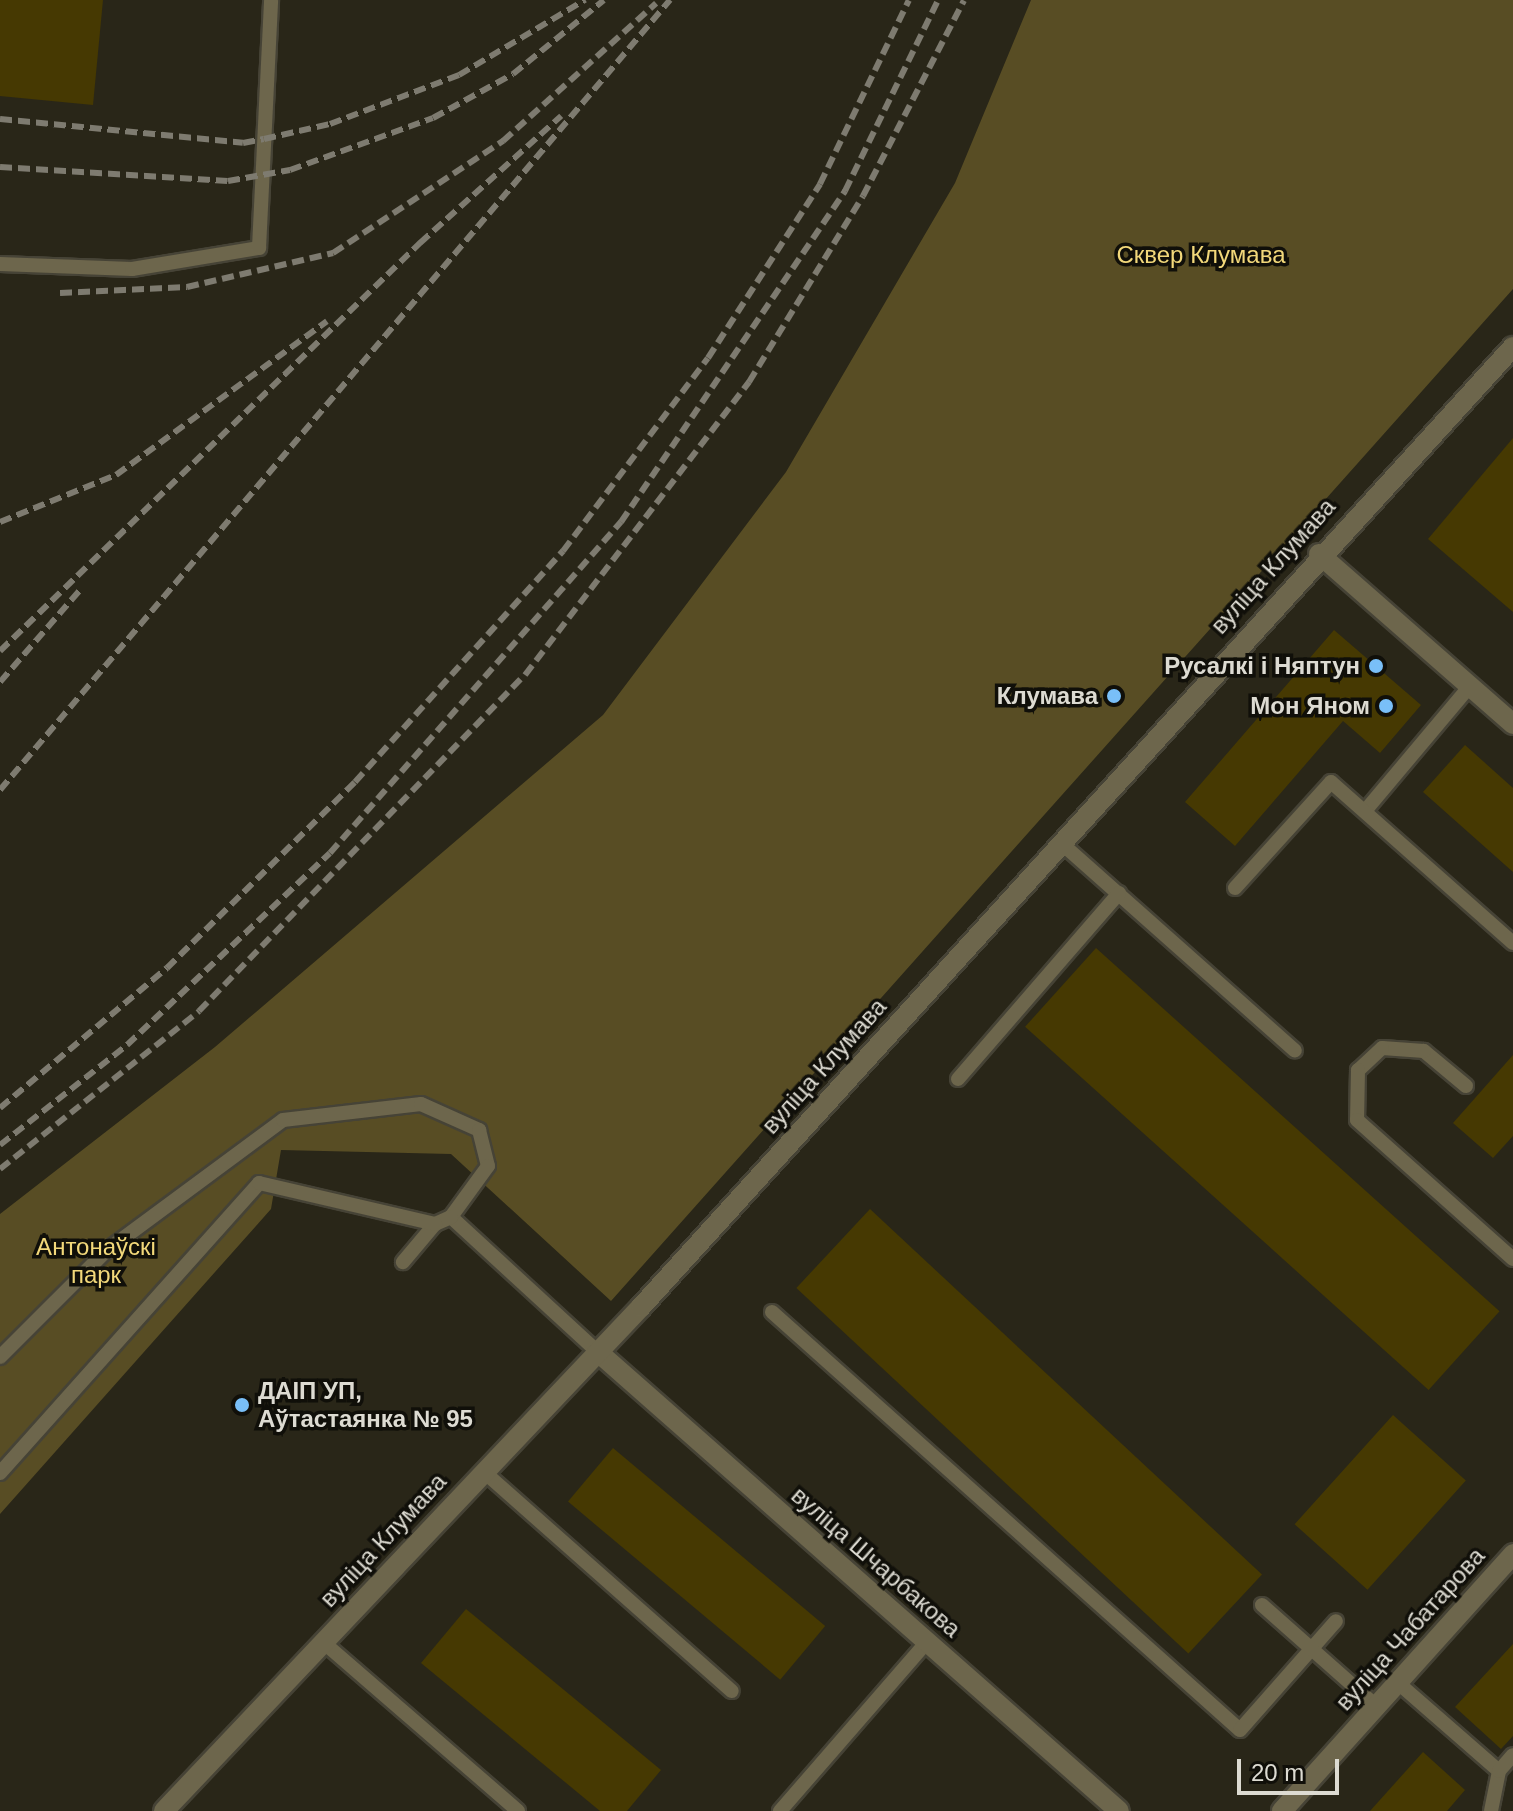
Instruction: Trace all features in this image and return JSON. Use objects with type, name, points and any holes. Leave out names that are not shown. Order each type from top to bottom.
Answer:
[{"type":"street","name":"вуліца Клумава","points":[[164,1811],[598,1352],[1319,554],[1513,347]]},
{"type":"street","points":[[1319,554],[1513,724]]},
{"type":"street","name":"вуліца Шчарбакова","points":[[598,1352],[1119,1811]]},
{"type":"street","name":"вуліца Чабатарова","points":[[1282,1811],[1513,1554]]},
{"type":"lane","points":[[0,264],[132,269],[259,248],[271,0]]},
{"type":"lane","points":[[1365,811],[1470,686]]},
{"type":"lane","points":[[1235,888],[1331,782],[1513,943]]},
{"type":"lane","points":[[1060,842],[1295,1051]]},
{"type":"lane","points":[[958,1079],[1119,893]]},
{"type":"lane","points":[[1466,1086],[1424,1051],[1382,1048],[1358,1070],[1357,1120],[1513,1259]]},
{"type":"lane","points":[[0,1357],[106,1251],[283,1120],[421,1104],[479,1130],[488,1166],[451,1217],[435,1224],[403,1262]]},
{"type":"lane","points":[[0,1473],[259,1183],[435,1224]]},
{"type":"lane","points":[[451,1217],[598,1352]]},
{"type":"lane","points":[[772,1312],[1240,1730],[1336,1621]]},
{"type":"lane","points":[[483,1471],[732,1691]]},
{"type":"lane","points":[[1262,1605],[1376,1706]]},
{"type":"lane","points":[[323,1642],[518,1811]]},
{"type":"lane","points":[[780,1811],[927,1642]]},
{"type":"lane","points":[[1397,1682],[1499,1771]]},
{"type":"lane","points":[[1491,1811],[1499,1771],[1513,1755]]},
{"type":"green space","name":"Сквер Клумава","points":[[1031,0],[1513,0],[1513,289],[611,1301],[451,1154],[281,1150],[271,1209],[0,1514],[0,1214],[215,1047],[603,715],[786,472],[955,183]]},
{"type":"building","points":[[0,0],[103,0],[93,105],[0,96]]},
{"type":"building","points":[[1513,438],[1513,612],[1428,539]]},
{"type":"building","points":[[1334,630],[1421,705],[1380,753],[1343,721],[1235,846],[1185,802]]},
{"type":"building","points":[[1465,745],[1513,788],[1513,872],[1423,792]]},
{"type":"building","points":[[1096,948],[1500,1311],[1429,1390],[1025,1027]]},
{"type":"building","points":[[1513,1055],[1513,1136],[1493,1158],[1453,1123]]},
{"type":"building","points":[[870,1209],[1262,1575],[1188,1654],[796,1288]]},
{"type":"building","points":[[1393,1415],[1466,1481],[1367,1590],[1295,1524]]},
{"type":"building","points":[[613,1448],[825,1626],[780,1680],[568,1502]]},
{"type":"building","points":[[466,1609],[661,1770],[627,1811],[600,1811],[421,1663]]},
{"type":"building","points":[[1513,1644],[1513,1736],[1501,1749],[1455,1707]]},
{"type":"building","points":[[1423,1752],[1465,1790],[1447,1811],[1370,1811]]},
{"type":"railway","points":[[0,119],[243,143],[264,139],[330,124],[459,75],[585,0]]},
{"type":"railway","points":[[0,167],[228,181],[290,170],[433,118],[513,74],[604,0]]},
{"type":"railway","points":[[0,790],[670,0]]},
{"type":"railway","points":[[0,1108],[167,968],[355,782],[563,551],[708,358],[820,184],[909,0]]},
{"type":"railway","points":[[0,1145],[127,1045],[330,853],[621,522],[845,191],[938,0]]},
{"type":"railway","points":[[0,1169],[199,1011],[525,675],[749,382],[863,196],[964,0]]},
{"type":"railway","points":[[60,293],[187,287],[333,253],[503,141],[656,3]]},
{"type":"railway","points":[[0,651],[420,243],[561,116]]},
{"type":"railway","points":[[0,522],[116,475],[327,321]]},
{"type":"railway","points":[[0,682],[79,591]]},
{"type":"place","name":"Русалкі і Няптун","points":[[1376,666]]},
{"type":"place","name":"Клумава","points":[[1114,696]]},
{"type":"place","name":"Мон Яном","points":[[1386,706]]},
{"type":"place","name":"ДАІП УП, Аўтастаянка № 95","points":[[242,1405]]},
{"type":"park label","name":"Антонаўскі парк","points":[[96,1261]]}]
